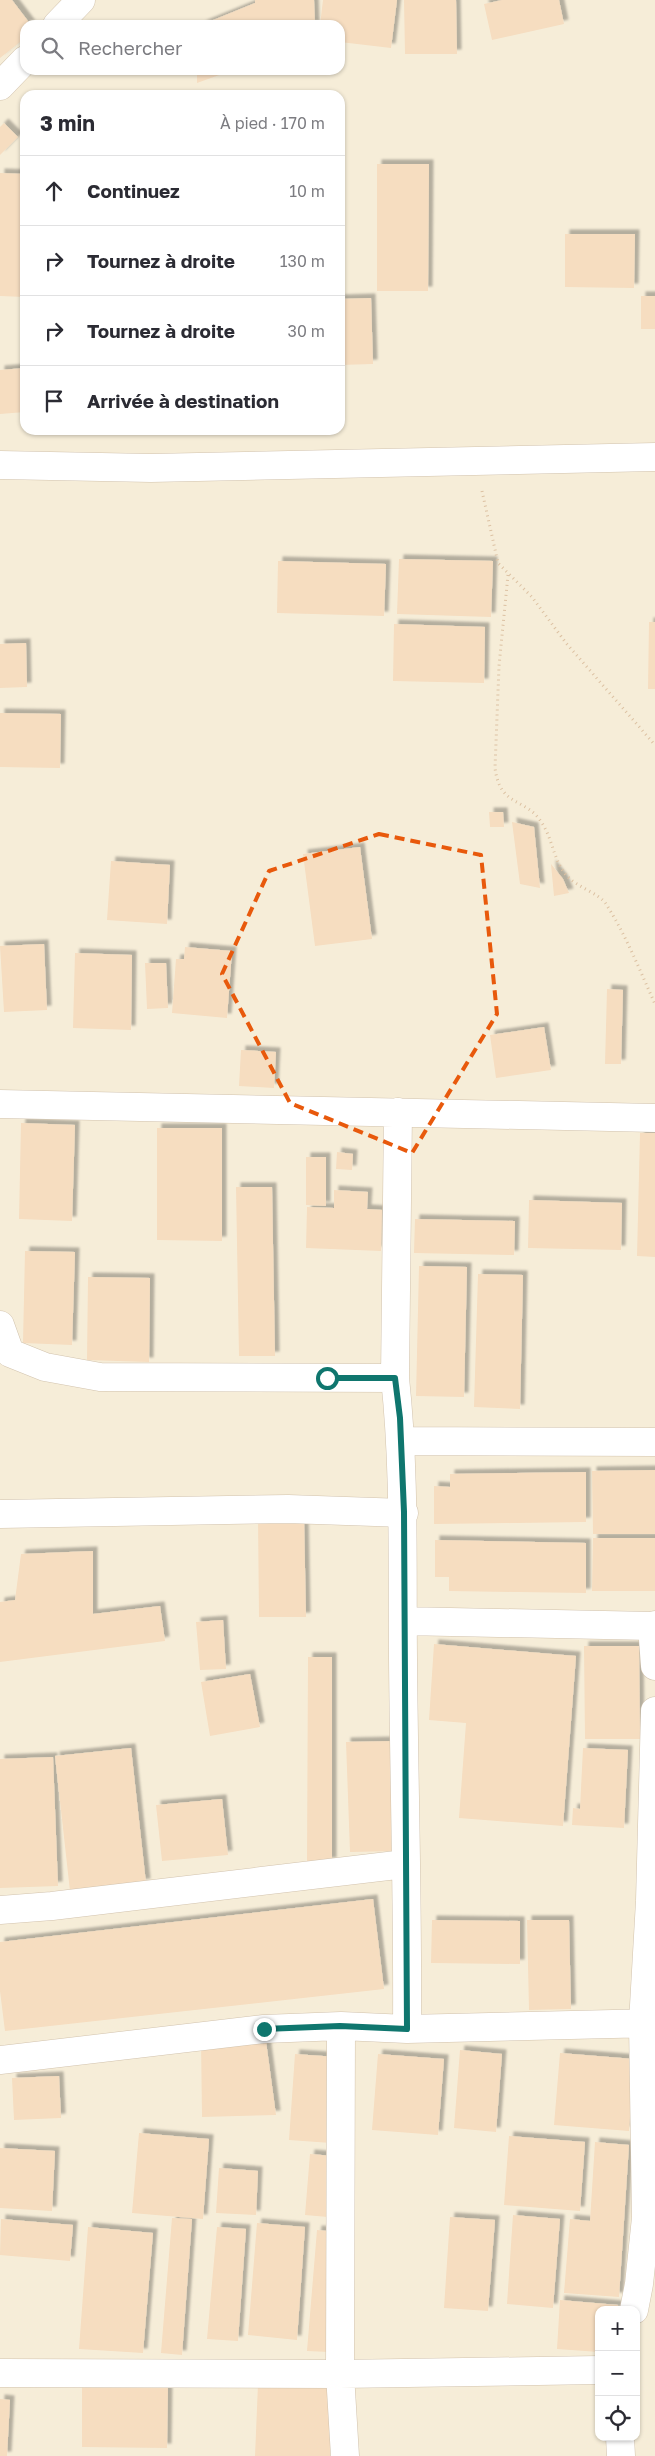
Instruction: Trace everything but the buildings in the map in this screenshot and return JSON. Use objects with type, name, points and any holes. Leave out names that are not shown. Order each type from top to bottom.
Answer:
[{"type":"street","points":[[62,20],[81,0]]},
{"type":"street","points":[[0,86],[20,65]]},
{"type":"street","points":[[0,465],[151,468],[655,457]]},
{"type":"street","points":[[0,1104],[655,1118]]},
{"type":"street","points":[[398,1112],[395,1378],[401,1441],[404,1512],[405,1864],[408,1919],[407,2029]]},
{"type":"street","points":[[0,1325],[10,1353],[45,1367],[100,1377],[395,1378]]},
{"type":"street","points":[[401,1441],[655,1442]]},
{"type":"street","points":[[0,1514],[288,1509],[404,1512]]},
{"type":"street","points":[[403,1621],[653,1626],[655,1666]]},
{"type":"street","points":[[635,2306],[646,2218],[650,1901],[655,1711]]},
{"type":"street","points":[[0,1910],[52,1906],[405,1864]]},
{"type":"street","points":[[0,2060],[264,2029],[340,2026],[407,2029],[649,2023]]},
{"type":"street","points":[[340,2026],[340,2374],[345,2456]]},
{"type":"street","points":[[0,2373],[340,2374],[595,2370]]},
{"type":"street","points":[[620,2441],[621,2456]]},
{"type":"path","points":[[475,461],[498,563],[532,596],[566,643],[655,745]]},
{"type":"path","points":[[508,574],[498,666],[497,781],[506,796],[533,812],[541,822],[547,833],[556,861],[566,875],[578,886],[605,902],[655,1004]]},
{"type":"highlighted area","points":[[379,834],[481,855],[497,1014],[412,1153],[290,1103],[222,974],[269,871]]},
{"type":"shaded area","points":[[0,0],[655,0],[655,2456],[0,2456]]},
{"type":"route","points":[[264,2029],[340,2026],[407,2029],[408,1919],[405,1848],[404,1512],[400,1418],[395,1378],[327,1378]]}]
